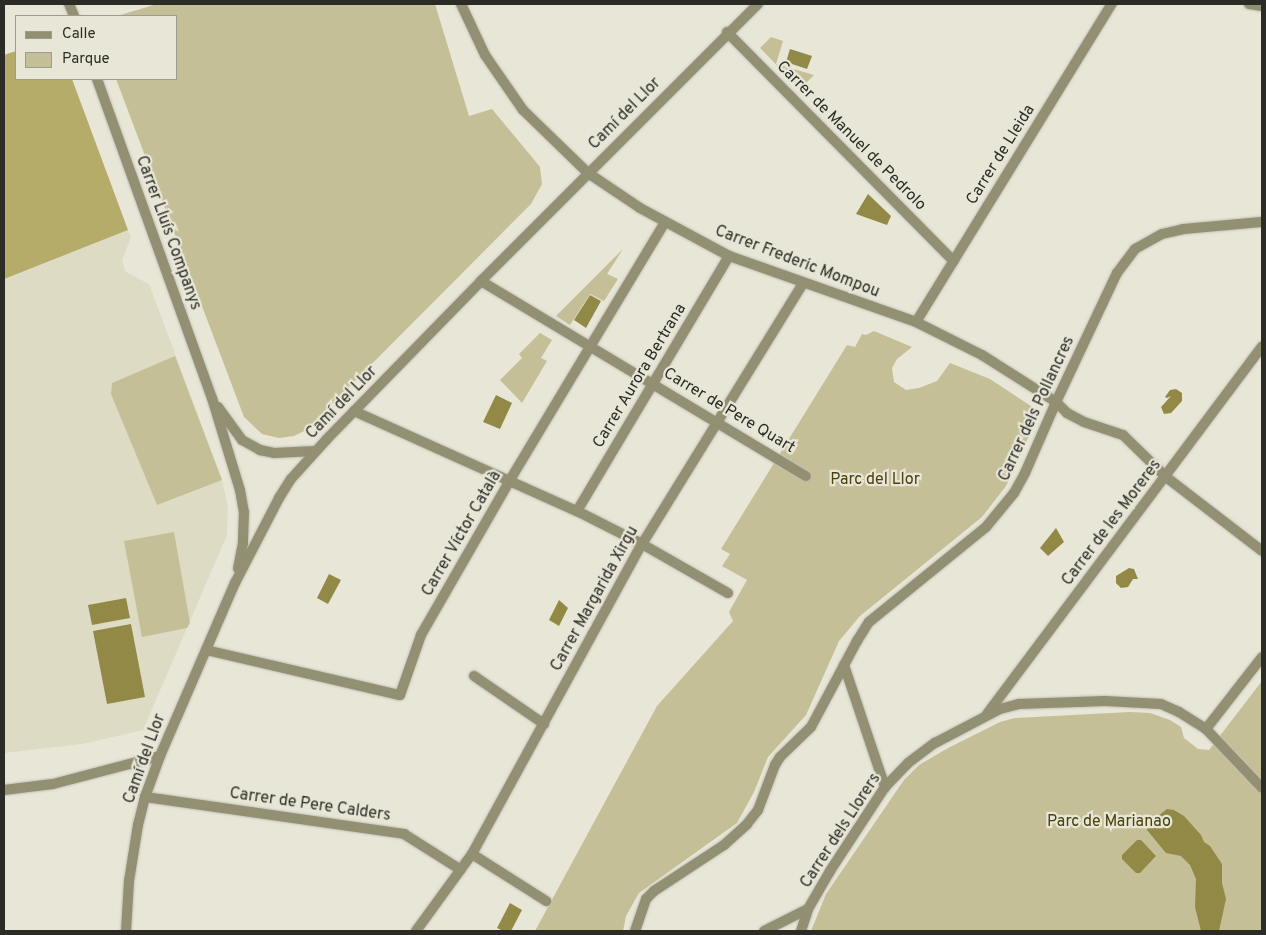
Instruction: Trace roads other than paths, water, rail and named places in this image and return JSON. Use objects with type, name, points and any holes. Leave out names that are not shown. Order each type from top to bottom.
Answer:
[{"type":"street","name":"Carrer Frederic Mompou","points":[[460,4],[485,55],[523,110],[588,173],[665,222],[729,256],[916,322],[982,355],[1056,402],[1067,413],[1084,422],[1123,435],[1166,477],[1262,552]]},
{"type":"street","name":"Camí del Llor","points":[[126,931],[129,881],[145,797],[160,756],[235,583],[279,498],[315,451],[727,32],[758,4]]},
{"type":"street","name":"Carrer de Lleida","points":[[916,322],[1112,4]]},
{"type":"street","points":[[1249,4],[1262,6]]},
{"type":"street","name":"Carrer de Manuel de Pedrolo","points":[[727,32],[954,261]]},
{"type":"street","name":"Carrer Lluís Companys","points":[[96,80],[212,398],[244,512],[243,543],[235,583]]},
{"type":"street","name":"Carrer Víctor Català","points":[[206,650],[400,695],[421,635],[510,480],[665,222]]},
{"type":"street","name":"Carrer dels Pollancres","points":[[635,931],[646,900],[654,891],[724,846],[747,824],[758,810],[775,765],[780,757],[812,728],[844,665],[869,622],[986,527],[1002,509],[1025,473],[1056,402],[1117,273],[1135,249],[1162,234],[1184,229],[1262,222]]},
{"type":"street","name":"Carrer Aurora Bertrana","points":[[576,511],[729,256]]},
{"type":"street","name":"Carrer de Pere Quart","points":[[481,281],[590,347],[653,382],[806,476]]},
{"type":"street","name":"Carrer Margarida Xirgu","points":[[416,931],[472,854],[642,544],[803,283]]},
{"type":"street","name":"Carrer de les Moreres","points":[[986,717],[1262,347]]},
{"type":"street","name":"Carrer Lluís Companys","points":[[212,398],[242,440],[255,448],[274,453],[315,451]]},
{"type":"street","points":[[354,411],[576,511],[642,544],[728,593]]},
{"type":"street","points":[[1206,728],[1262,657]]},
{"type":"street","points":[[844,665],[885,787]]},
{"type":"street","points":[[474,676],[544,724]]},
{"type":"street","name":"Carrer dels Llorers","points":[[801,931],[808,910],[885,787],[908,762],[935,743],[1000,709],[1019,704],[1131,701],[1161,704],[1206,728],[1262,788]]},
{"type":"street","points":[[4,790],[53,784],[160,756]]},
{"type":"street","name":"Carrer de Pere Calders","points":[[145,797],[404,834],[461,870]]},
{"type":"street","points":[[472,854],[546,901]]},
{"type":"street","points":[[764,931],[808,910]]},
{"type":"park label","name":"Parc del Llor","points":[[875,480]]},
{"type":"park label","name":"Parc de Marianao","points":[[1109,822]]}]
